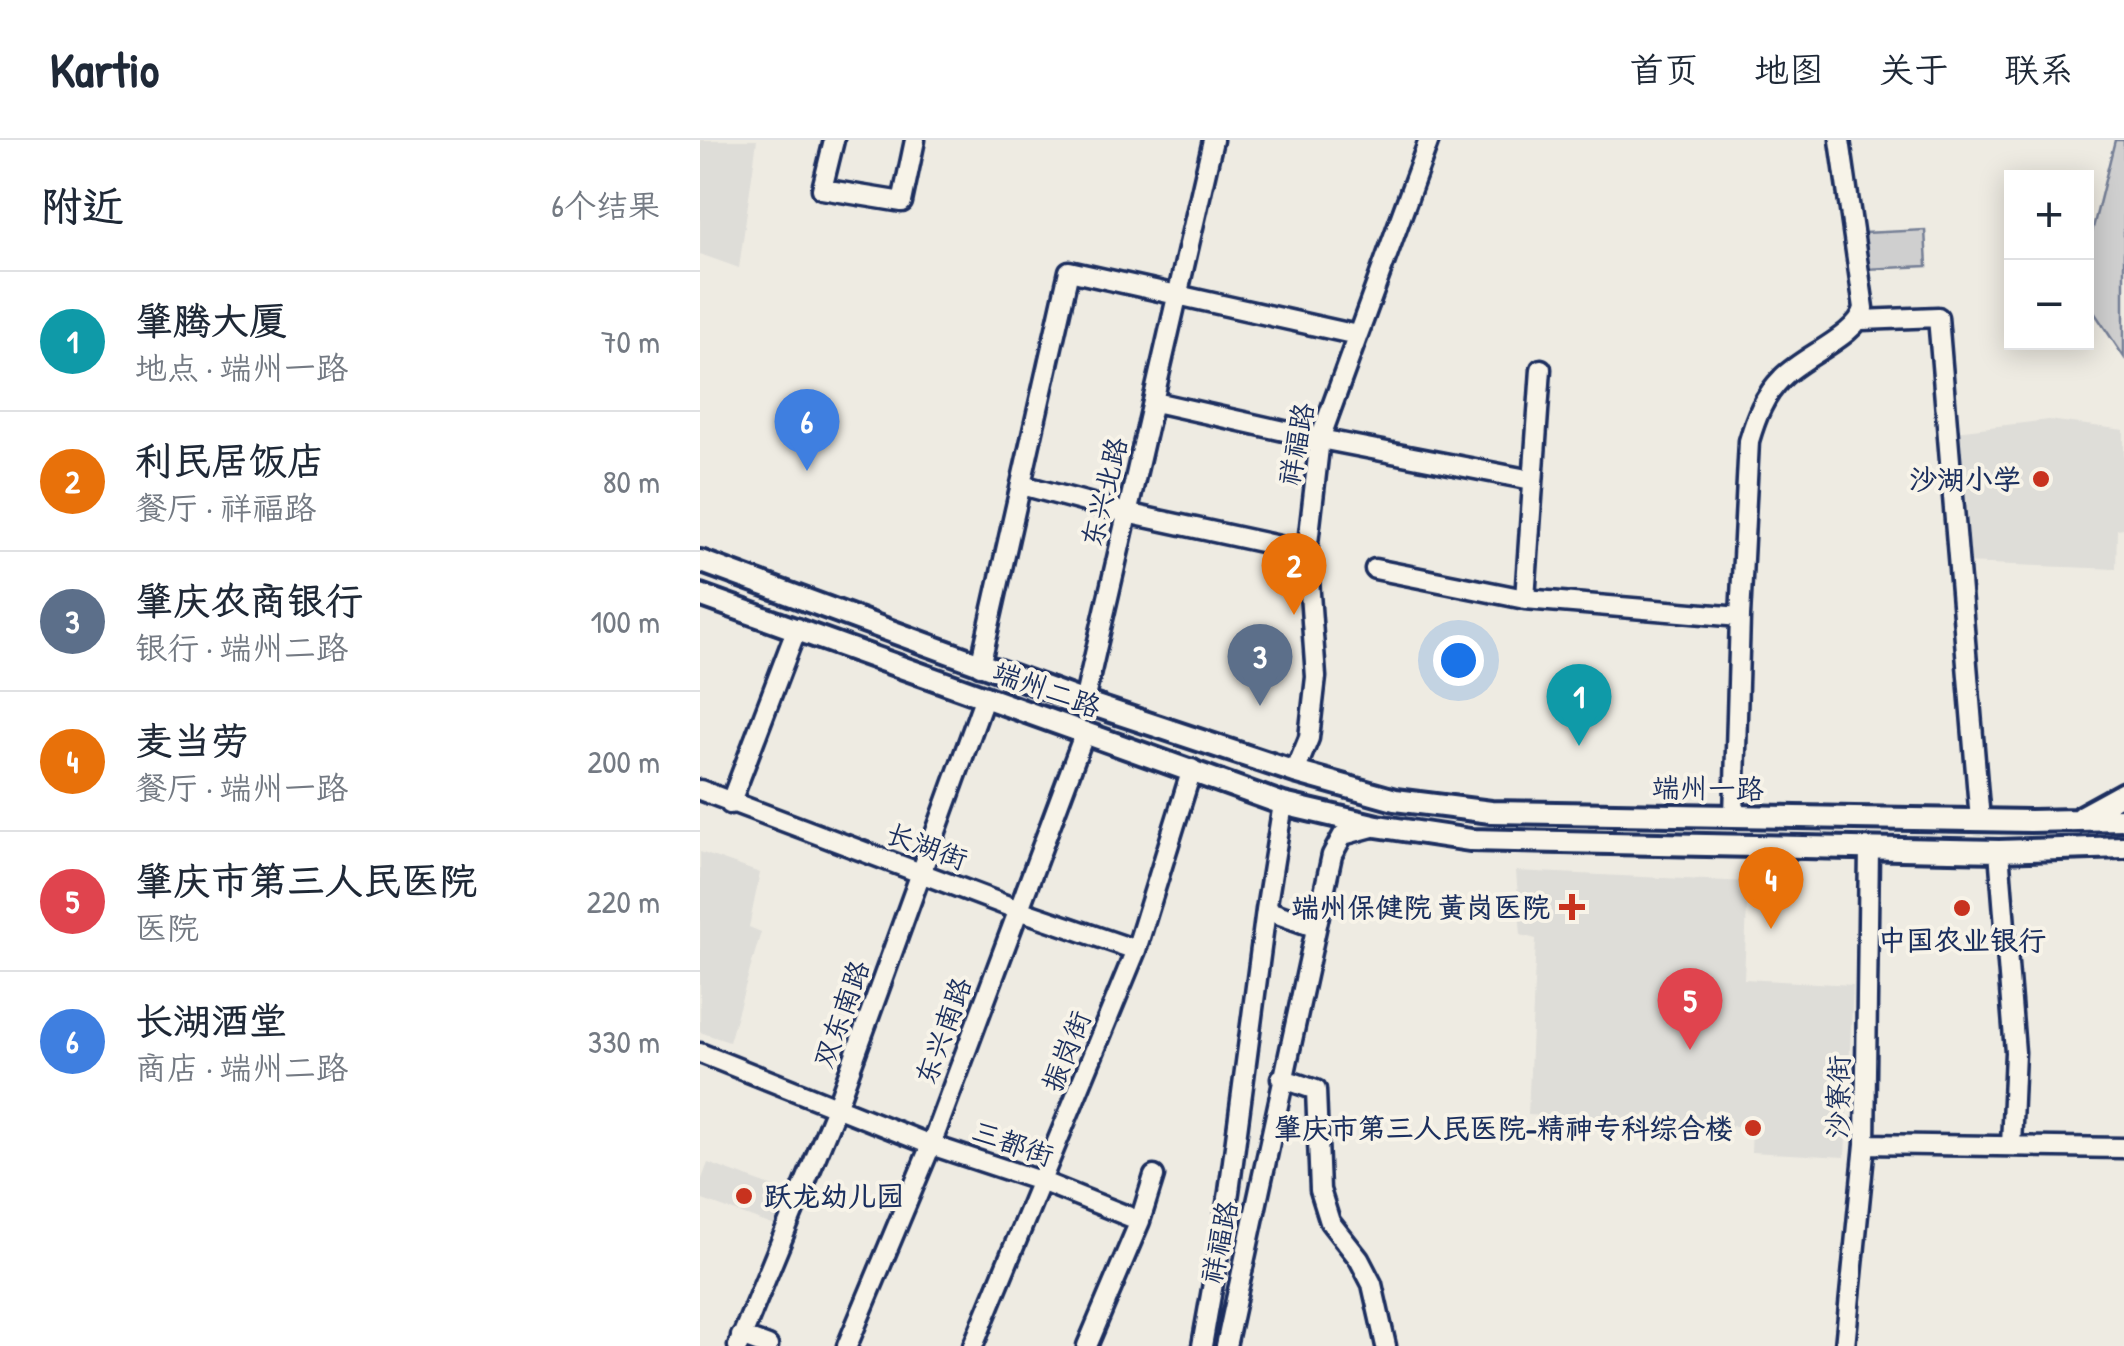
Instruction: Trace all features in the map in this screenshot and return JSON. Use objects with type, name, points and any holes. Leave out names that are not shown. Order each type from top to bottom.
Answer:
[{"type":"main road","name":"端州二路","points":[[700,561],[980,666],[1295,772]]},
{"type":"main road","name":"端州二路","points":[[700,594],[1283,804],[1377,826]]},
{"type":"main road","name":"端州一路","points":[[1295,772],[1395,800],[1491,812],[2030,821],[2124,819]]},
{"type":"main road","points":[[2078,818],[2124,793]]},
{"type":"main road","points":[[2030,821],[2030,849]]},
{"type":"main road","points":[[1377,826],[1470,840],[2000,851],[2124,848]]},
{"type":"street","points":[[834,140],[822,189],[902,202],[915,140]]},
{"type":"street","name":"东兴北路","points":[[1084,702],[1212,140]]},
{"type":"street","name":"祥福路","points":[[1295,772],[1309,738],[1316,677],[1307,552],[1320,439],[1429,140]]},
{"type":"street","points":[[1840,140],[1864,308],[1862,320]]},
{"type":"street","points":[[980,666],[1069,272],[1357,335]]},
{"type":"street","points":[[1734,816],[1749,441],[1756,417],[1784,376],[1862,320],[1938,317],[1980,820]]},
{"type":"street","points":[[1525,599],[1540,368]]},
{"type":"street","points":[[1154,402],[1532,480]]},
{"type":"street","points":[[1022,485],[1126,513],[1307,552]]},
{"type":"street","points":[[1375,568],[1525,599],[1740,617]]},
{"type":"street","points":[[730,804],[796,628]]},
{"type":"street","name":"双东南路","points":[[740,1341],[836,1108],[985,696]]},
{"type":"street","name":"东兴南路","points":[[848,1346],[931,1145],[1084,732]]},
{"type":"street","name":"振岗街","points":[[973,1346],[1136,950],[1192,769]]},
{"type":"street","name":"长湖街","points":[[700,790],[1136,950]]},
{"type":"street","name":"祥福路","points":[[1202,1346],[1229,1192],[1283,804]]},
{"type":"street","name":"祥福路","points":[[1226,1346],[1332,856],[1343,835],[1377,826]]},
{"type":"street","name":"沙寮街","points":[[1845,1346],[1865,1144],[1869,849]]},
{"type":"street","points":[[2000,851],[2015,1052],[2011,1146]]},
{"type":"street","points":[[1266,910],[1314,927]]},
{"type":"street","name":"三都街","points":[[700,1054],[931,1145],[1043,1182],[1140,1221]]},
{"type":"street","points":[[1281,1078],[1316,1090],[1320,1190],[1330,1222],[1359,1259],[1372,1284],[1386,1346]]},
{"type":"street","points":[[1865,1144],[2124,1148]]},
{"type":"street","points":[[1087,1346],[1140,1221],[1154,1176]]},
{"type":"street","points":[[740,1341],[768,1346]]},
{"type":"shaded area","points":[[700,140],[757,140],[739,268],[700,254]]},
{"type":"shaded area","points":[[2115,140],[2124,140],[2124,357],[2094,312],[2094,224]]},
{"type":"shaded area","points":[[1925,230],[1927,266],[1866,269],[1864,233]]},
{"type":"shaded area","name":"沙湖小学","points":[[2049,420],[2124,430],[2124,528],[2117,529],[2116,569],[1964,563],[1955,431]]},
{"type":"shaded area","points":[[700,852],[760,873],[749,927],[761,932],[729,1042],[700,1032]]},
{"type":"shaded area","points":[[1516,871],[1748,882],[1744,979],[1853,985],[1845,1157],[1751,1152],[1752,1127],[1528,1115],[1536,939],[1521,935]]},
{"type":"shaded area","name":"跃龙幼儿园","points":[[708,1163],[790,1193],[778,1227],[700,1199],[700,1184]]},
{"type":"place","name":"长湖酒堂","points":[[807,471]]},
{"type":"place","name":"沙湖小学","points":[[2041,479]]},
{"type":"place","name":"利民居饭店","points":[[1294,615]]},
{"type":"place","name":"肇庆农商银行","points":[[1260,706]]},
{"type":"place","name":"肇腾大厦","points":[[1579,746]]},
{"type":"place","name":"端州保健院 黄岗医院","points":[[1572,907]]},
{"type":"place","name":"中国农业银行","points":[[1962,908]]},
{"type":"place","name":"麦当劳","points":[[1771,929]]},
{"type":"place","name":"肇庆市第三人民医院","points":[[1690,1050]]},
{"type":"place","name":"肇庆市第三人民医院-精神专科综合楼","points":[[1753,1128]]},
{"type":"place","name":"跃龙幼儿园","points":[[744,1196]]}]
